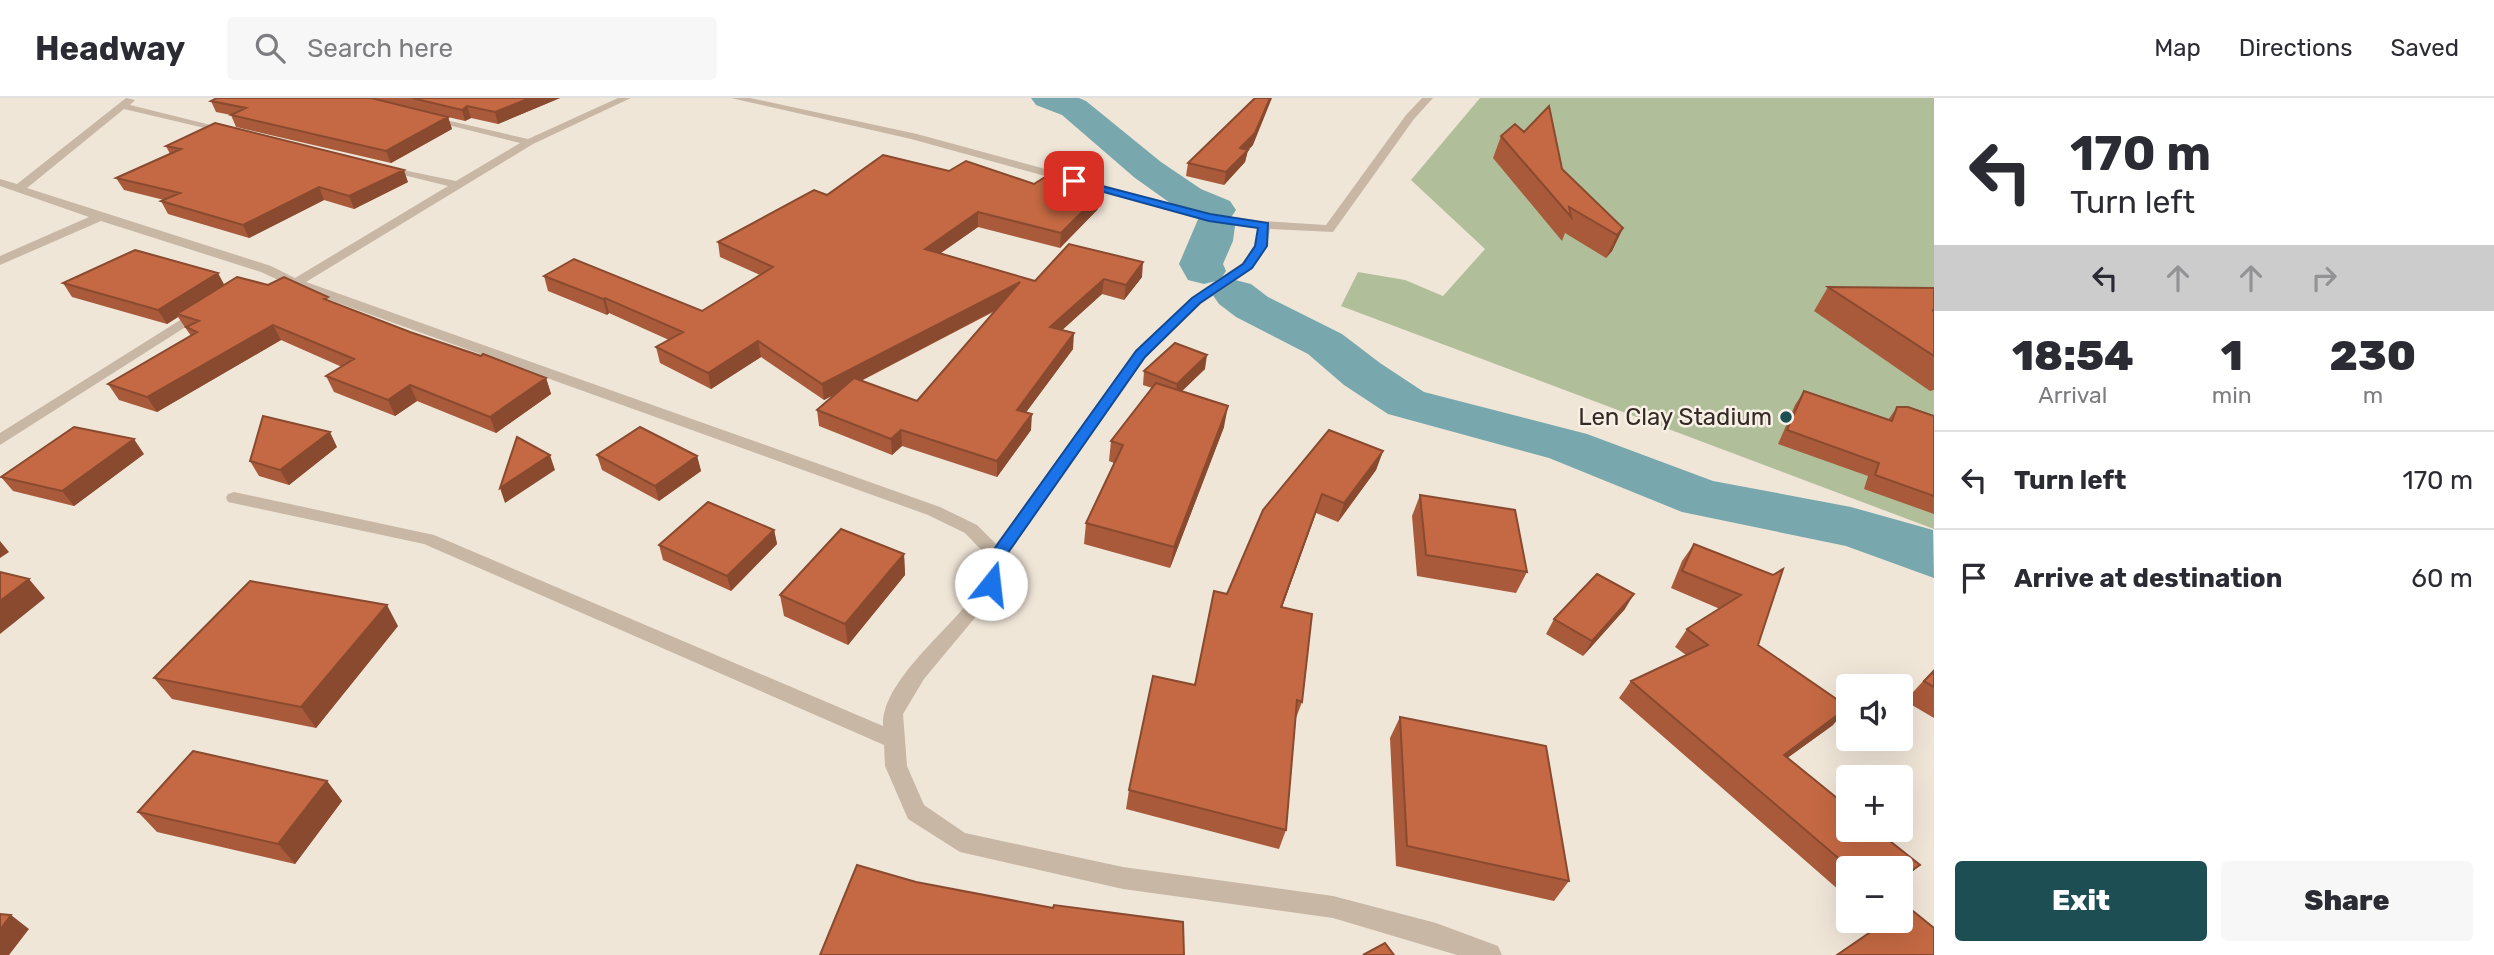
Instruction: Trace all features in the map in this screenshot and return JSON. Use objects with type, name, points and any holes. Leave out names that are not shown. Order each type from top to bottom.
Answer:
[{"type":"street","points":[[21,187],[133,98]]},
{"type":"street","points":[[296,283],[529,142],[626,98]]},
{"type":"street","points":[[736,98],[913,136],[1209,217],[1264,225],[1329,229],[1410,117],[1428,98]]},
{"type":"street","points":[[123,106],[244,135]]},
{"type":"street","points":[[415,114],[529,142]]},
{"type":"street","points":[[364,163],[458,185]]},
{"type":"street","points":[[0,182],[21,187],[100,217],[266,269],[296,283],[934,511],[971,529],[997,556]]},
{"type":"street","points":[[0,261],[100,217]]},
{"type":"street","points":[[1264,225],[1261,246],[1247,266],[1196,301],[1141,354],[997,556],[991,584],[917,673],[892,713],[892,739],[897,766],[916,812],[960,842],[1123,878],[1333,907],[1436,935],[1489,955]]},
{"type":"street","points":[[245,283],[266,269]]},
{"type":"street","points":[[0,440],[211,304]]},
{"type":"street","points":[[234,498],[429,538],[892,739]]},
{"type":"green space","name":"Len Clay Stadium","points":[[1480,98],[1934,98],[1934,529],[1341,306],[1358,272],[1405,280],[1443,296],[1485,249],[1411,180]]},
{"type":"building","points":[[217,98],[371,98],[448,117],[386,151],[231,115],[246,108],[211,101]]},
{"type":"building","points":[[412,98],[530,98],[495,112],[467,106],[462,110]]},
{"type":"building","points":[[1255,98],[1270,98],[1255,133],[1240,148],[1248,150],[1226,172],[1188,163]]},
{"type":"building","points":[[1549,106],[1562,169],[1623,228],[1617,235],[1569,207],[1571,217],[1501,136],[1515,124],[1524,132]]},
{"type":"building","points":[[215,123],[404,170],[349,196],[319,187],[243,225],[161,201],[180,193],[116,178],[181,149],[166,146]]},
{"type":"building","points":[[883,155],[949,171],[966,161],[1034,184],[1045,177],[1099,195],[1061,233],[978,212],[925,249],[1035,281],[1069,244],[1143,262],[1126,285],[1104,279],[1050,327],[1074,333],[1017,410],[1032,414],[997,461],[901,430],[891,439],[817,410],[854,378],[917,401],[1020,282],[822,384],[758,341],[708,373],[656,347],[683,332],[605,298],[544,276],[574,259],[702,311],[773,267],[718,242],[814,190],[827,195]]},
{"type":"building","points":[[135,250],[218,273],[158,310],[63,283]]},
{"type":"building","points":[[237,277],[268,285],[284,277],[328,297],[324,299],[410,332],[481,356],[483,354],[546,378],[490,417],[410,385],[388,400],[326,376],[354,359],[273,325],[147,397],[108,384],[197,332],[186,327],[199,321],[177,314]]},
{"type":"building","points":[[1828,287],[1934,288],[1934,356]]},
{"type":"building","points":[[1175,343],[1207,355],[1177,384],[1144,371]]},
{"type":"building","points":[[1156,383],[1228,406],[1174,547],[1086,523],[1123,445],[1111,441]]},
{"type":"building","points":[[1804,391],[1892,421],[1897,407],[1908,407],[1934,416],[1934,496],[1875,475],[1879,463],[1787,430]]},
{"type":"building","points":[[263,416],[330,432],[280,470],[250,461]]},
{"type":"building","points":[[74,427],[134,439],[62,491],[1,477]]},
{"type":"building","points":[[640,427],[697,456],[655,486],[597,455]]},
{"type":"building","points":[[1329,430],[1383,451],[1344,503],[1322,494],[1281,607],[1312,614],[1302,702],[1297,700],[1286,830],[1129,790],[1153,676],[1195,685],[1214,591],[1227,594],[1263,510]]},
{"type":"building","points":[[517,437],[550,455],[500,488]]},
{"type":"building","points":[[1420,495],[1515,510],[1527,572],[1426,555]]},
{"type":"building","points":[[708,502],[774,530],[727,576],[659,545]]},
{"type":"building","points":[[841,529],[904,554],[845,624],[780,595]]},
{"type":"building","points":[[1694,544],[1773,575],[1783,569],[1758,645],[1836,699],[1836,716],[1784,755],[1836,797],[1836,842],[1891,842],[1909,856],[1836,856],[1631,681],[1708,645],[1687,629],[1741,595],[1682,571]]},
{"type":"building","points":[[0,572],[29,579],[0,601]]},
{"type":"building","points":[[1597,574],[1634,594],[1592,641],[1554,619]]},
{"type":"building","points":[[250,581],[387,605],[301,707],[154,678]]},
{"type":"building","points":[[1934,671],[1934,687],[1924,681]]},
{"type":"building","points":[[1400,717],[1546,746],[1569,881],[1407,846]]},
{"type":"building","points":[[193,751],[327,781],[278,844],[138,812]]},
{"type":"building","points":[[1913,859],[1920,865],[1913,870]]},
{"type":"building","points":[[857,865],[916,882],[1053,908],[1054,905],[1183,922],[1184,955],[820,955]]},
{"type":"building","points":[[1913,911],[1934,928],[1934,955],[1837,955],[1869,933],[1913,933]]},
{"type":"building","points":[[0,914],[11,915],[0,930]]},
{"type":"building","points":[[1385,943],[1394,955],[1363,955]]},
{"type":"waterway","points":[[1048,98],[1074,108],[1148,170],[1187,197],[1216,210]]},
{"type":"waterway","points":[[1204,271],[1201,264],[1212,241],[1214,226]]},
{"type":"waterway","points":[[1235,294],[1252,307],[1325,344],[1362,374],[1406,403],[1568,446],[1702,498],[1851,527],[1912,545],[1934,556]]},
{"type":"place","name":"Len Clay Stadium","points":[[1786,417]]},
{"type":"route","points":[[991,584],[997,556],[1141,354],[1196,301],[1247,266],[1261,246],[1264,225],[1209,217],[1074,181]]}]
